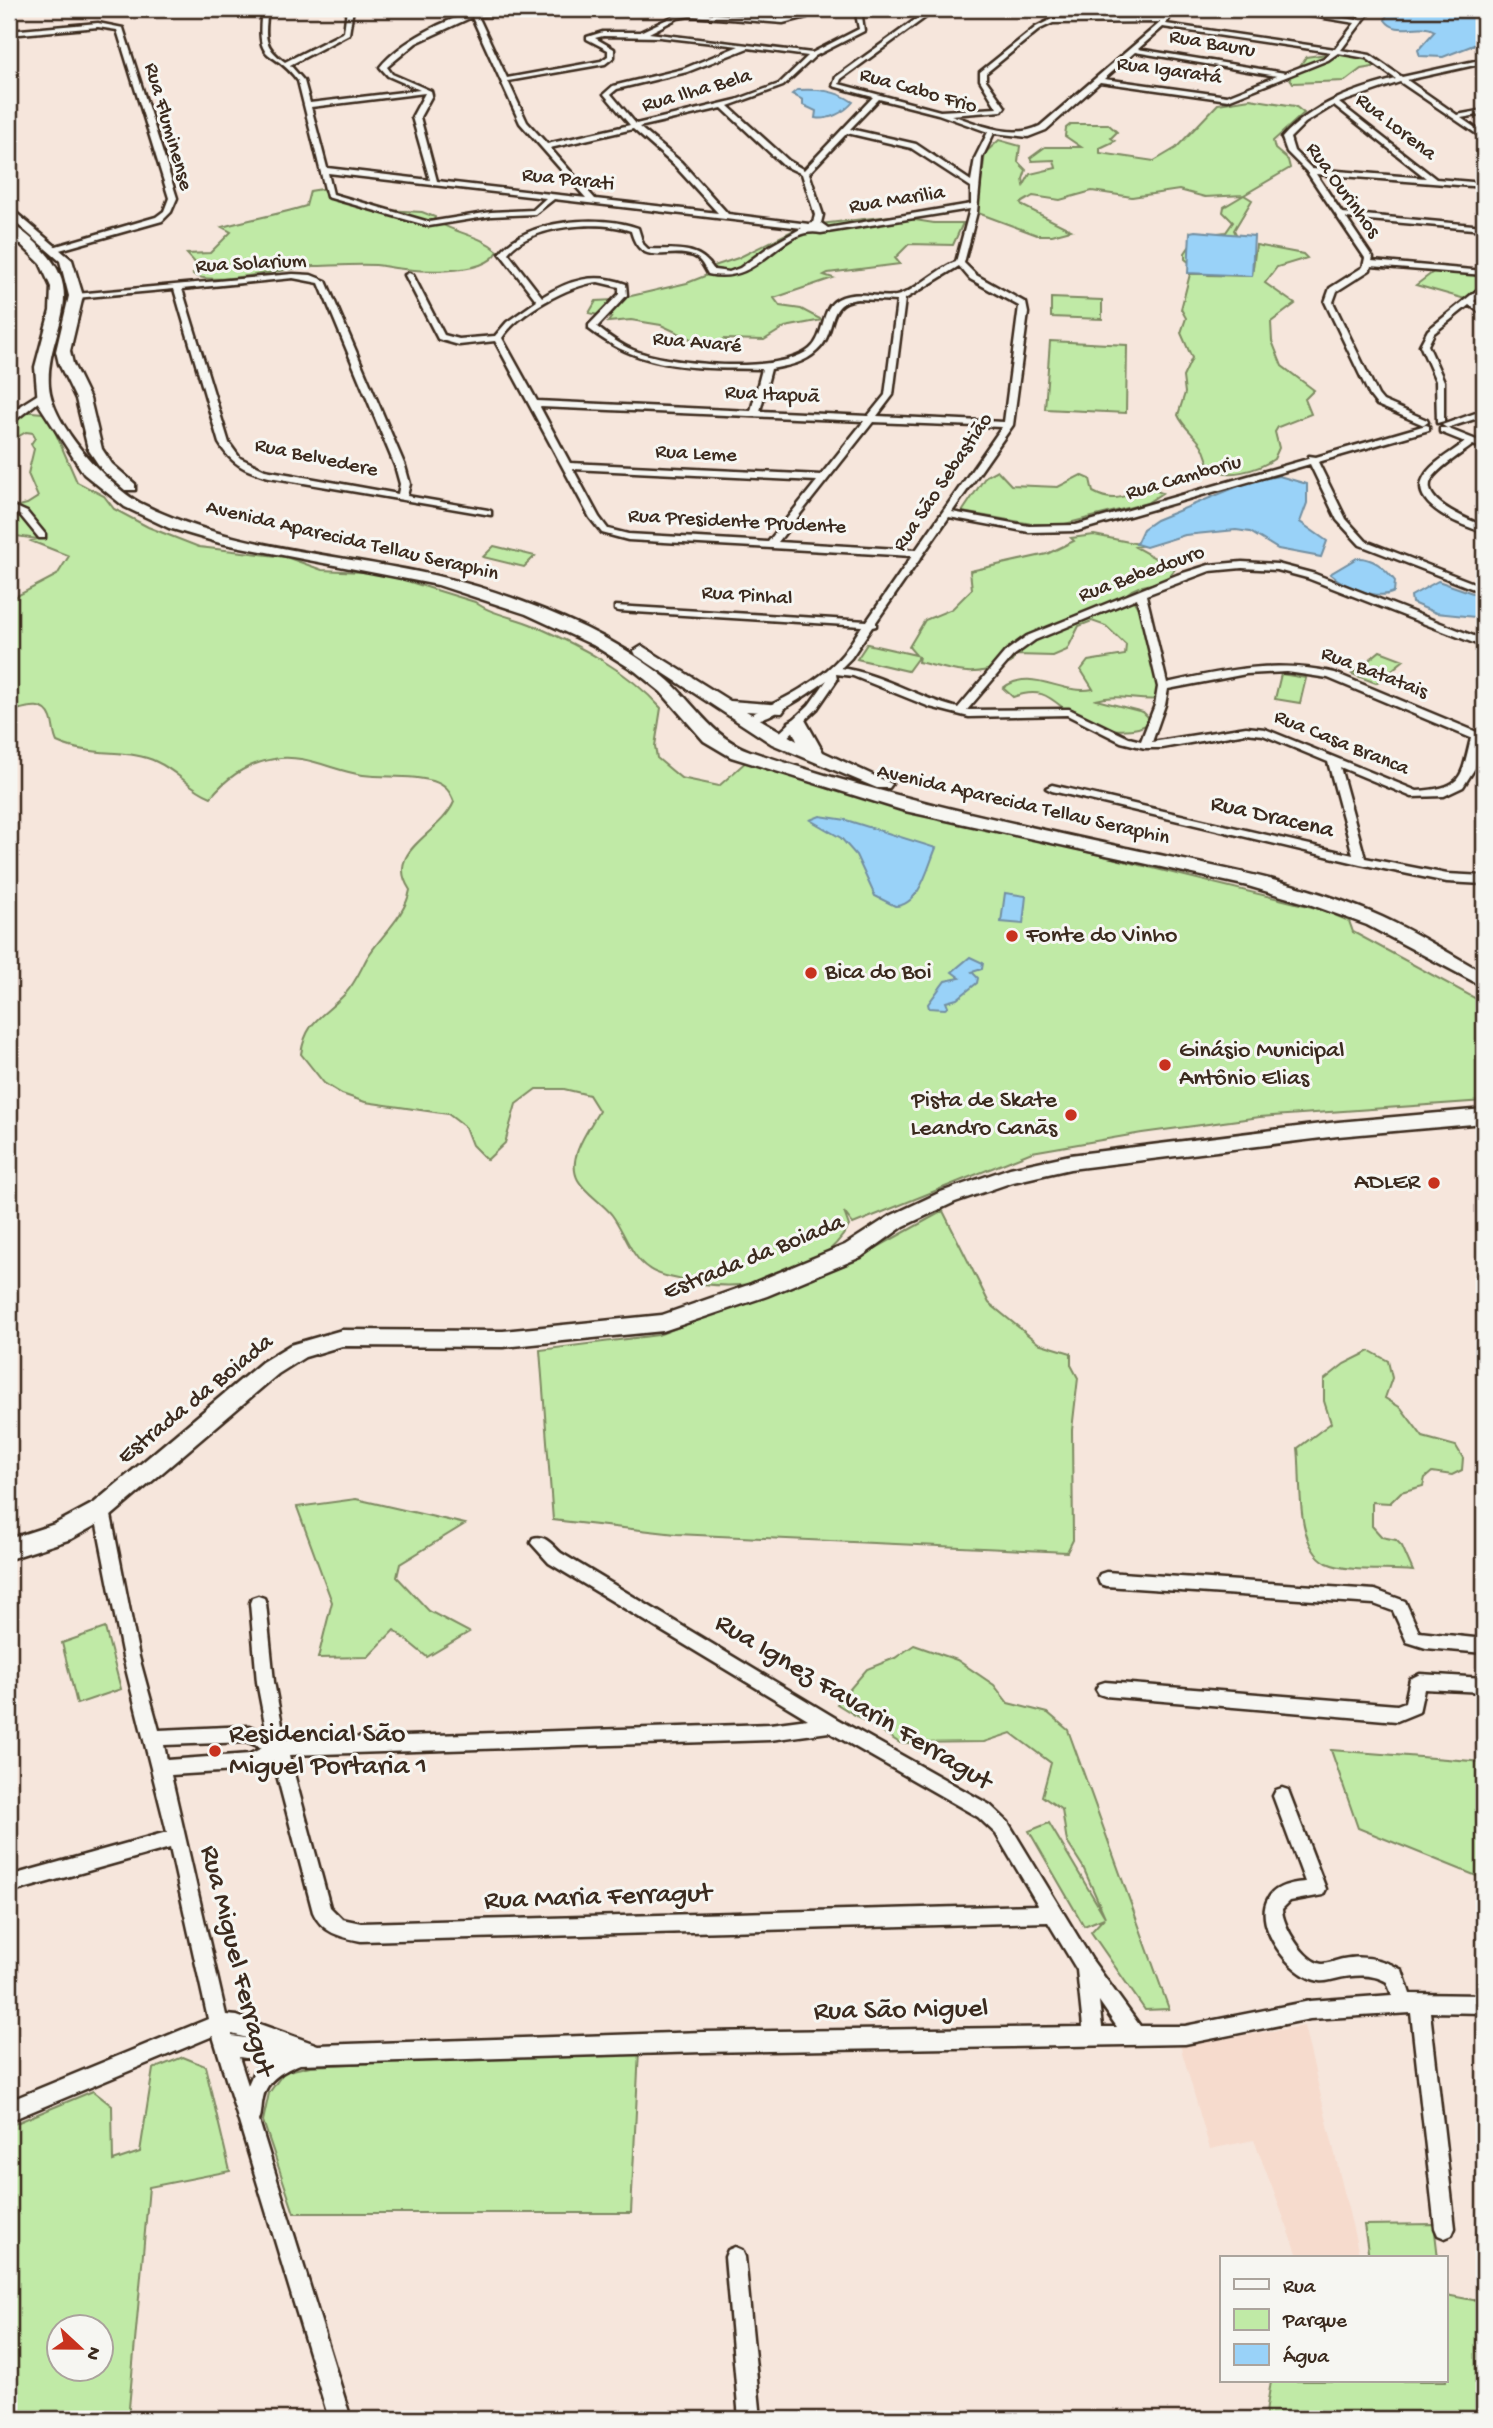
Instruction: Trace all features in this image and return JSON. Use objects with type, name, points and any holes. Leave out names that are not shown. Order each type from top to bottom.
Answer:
[{"type":"main road","name":"Avenida Aparecida Tellau Seraphin","points":[[9,211],[66,260],[76,296],[63,351],[66,364],[64,398],[107,467],[128,486],[168,510],[242,535],[433,571],[488,586],[568,614],[645,653],[750,719],[778,740],[818,758],[919,796],[1209,859],[1323,890],[1420,930],[1484,966]]},
{"type":"main road","name":"Avenida Aparecida Tellau Seraphin","points":[[9,227],[40,253],[50,267],[59,290],[45,347],[93,476],[126,501],[146,511],[228,540],[439,580],[520,606],[594,639],[650,675],[687,708],[710,738],[750,757],[912,807],[1252,881],[1316,900],[1374,921],[1484,981]]},
{"type":"main road","points":[[720,702],[772,710]]},
{"type":"main road","points":[[710,738],[750,719]]},
{"type":"main road","points":[[797,724],[818,758]]},
{"type":"main road","points":[[750,757],[772,749],[778,740]]},
{"type":"main road","name":"Estrada da Boiada","points":[[9,1549],[63,1532],[102,1510],[270,1367],[321,1342],[366,1336],[503,1339],[663,1323],[759,1290],[853,1251],[907,1216],[948,1197],[1010,1175],[1114,1156],[1428,1119],[1484,1116]]},
{"type":"street","points":[[265,9],[263,44],[270,54],[287,64],[301,81],[328,190],[337,200],[429,223],[491,214],[535,212],[552,197]]},
{"type":"street","points":[[287,64],[347,33],[350,9]]},
{"type":"street","points":[[428,91],[390,75],[383,67],[392,57],[474,12],[555,9]]},
{"type":"street","points":[[642,34],[676,17],[690,14],[783,21],[805,16],[807,9]]},
{"type":"street","name":"Rua Ilha Bela","points":[[545,147],[724,107],[781,85],[813,55],[862,30],[858,9]]},
{"type":"street","name":"Rua Cabo Frio","points":[[934,9],[835,82],[840,88],[940,113],[992,131]]},
{"type":"street","points":[[771,545],[868,418],[889,395],[901,298],[939,271],[960,263],[974,206],[973,185],[981,148],[992,131],[1018,136],[1035,133],[1100,80],[1164,22],[1172,9]]},
{"type":"street","points":[[1273,9],[1358,22]]},
{"type":"street","name":"Rua Igaratá","points":[[1100,80],[1228,98],[1337,51],[1369,9]]},
{"type":"street","points":[[474,12],[524,123],[593,201]]},
{"type":"street","points":[[940,113],[1000,110],[982,80],[983,72],[1046,23],[1073,19],[1164,22],[1371,57],[1484,136]]},
{"type":"street","name":"Rua Fluminense","points":[[9,33],[111,25],[120,28],[173,198],[172,205],[159,219],[56,249]]},
{"type":"street","points":[[505,80],[603,63],[611,57],[612,51],[590,39],[597,33],[642,34],[813,55]]},
{"type":"street","points":[[725,216],[678,164],[635,128],[610,100],[609,90],[695,68],[747,46]]},
{"type":"street","name":"Rua Bauru","points":[[1133,50],[1284,75]]},
{"type":"street","name":"Rua Ourinhos","points":[[1425,425],[1380,403],[1329,302],[1333,290],[1361,273],[1370,263],[1310,171],[1291,152],[1286,138],[1312,112],[1335,103],[1404,78],[1484,61]]},
{"type":"street","points":[[306,106],[428,91]]},
{"type":"street","points":[[428,91],[427,101],[416,117],[434,182]]},
{"type":"street","points":[[805,173],[876,98]]},
{"type":"street","name":"Rua Lorena","points":[[1335,103],[1434,181]]},
{"type":"street","points":[[724,107],[786,163],[805,173],[819,215],[817,224]]},
{"type":"street","points":[[1455,117],[1484,112]]},
{"type":"street","points":[[963,121],[970,113]]},
{"type":"street","points":[[845,130],[913,146],[973,185]]},
{"type":"street","name":"Rua Parati","points":[[325,170],[725,216],[807,228]]},
{"type":"street","points":[[1310,171],[1484,185]]},
{"type":"street","name":"Rua Marilia","points":[[807,228],[817,232],[974,206]]},
{"type":"street","points":[[704,214],[719,207]]},
{"type":"street","points":[[1340,215],[1484,228]]},
{"type":"street","points":[[541,301],[504,253],[509,243],[534,234],[579,223],[623,224],[635,230],[639,245],[646,251],[695,254],[704,260],[711,272],[728,276],[747,270],[766,253],[817,224]]},
{"type":"street","points":[[817,224],[825,229]]},
{"type":"street","name":"Rua São Sebastião","points":[[750,719],[772,710],[833,671],[872,624],[1008,425],[1023,305],[973,277],[960,263]]},
{"type":"street","points":[[1370,263],[1484,273]]},
{"type":"street","points":[[9,272],[11,285]]},
{"type":"street","points":[[410,275],[442,337],[459,342],[498,338]]},
{"type":"street","name":"Rua Solarium","points":[[76,296],[303,276],[321,281],[400,466],[405,484],[402,496]]},
{"type":"street","name":"Rua Avaré","points":[[498,338],[503,330],[541,301],[576,283],[619,283],[624,288],[623,295],[593,327],[621,348],[664,362],[767,368],[783,365],[820,346],[832,309],[840,301],[868,296],[901,298]]},
{"type":"street","name":"Rua Belvedere","points":[[177,287],[223,443],[231,457],[253,470],[269,474],[488,513]]},
{"type":"street","points":[[1443,425],[1440,381],[1424,345],[1431,332],[1484,289]]},
{"type":"street","points":[[1469,301],[1484,313]]},
{"type":"street","name":"Rua Presidente Prudente","points":[[498,338],[599,525],[615,535],[920,553]]},
{"type":"street","points":[[755,413],[767,368]]},
{"type":"street","points":[[9,422],[22,411],[64,398]]},
{"type":"street","name":"Rua Itapuã","points":[[535,404],[1008,425]]},
{"type":"street","points":[[1443,425],[1484,413]]},
{"type":"street","name":"Rua Camboriu","points":[[948,514],[1054,532],[1104,521],[1425,425],[1443,425]]},
{"type":"street","points":[[1443,425],[1484,446]]},
{"type":"street","points":[[1472,441],[1429,475],[1424,482],[1424,490],[1429,499],[1454,516],[1484,530]]},
{"type":"street","points":[[1312,458],[1342,520],[1363,543],[1484,590]]},
{"type":"street","name":"Rua Leme","points":[[568,466],[823,478]]},
{"type":"street","points":[[9,507],[24,514],[42,536]]},
{"type":"street","name":"Rua Bebedouro","points":[[960,712],[1009,654],[1031,638],[1209,568],[1242,565],[1277,567],[1311,576],[1484,644]]},
{"type":"street","points":[[1141,594],[1163,687],[1160,705],[1145,745]]},
{"type":"street","name":"Rua Pinhal","points":[[619,608],[872,624]]},
{"type":"street","name":"Rua Batatais","points":[[1163,687],[1264,666],[1306,668],[1331,674],[1481,737]]},
{"type":"street","points":[[778,740],[797,724],[832,680],[833,671]]},
{"type":"street","name":"Rua Casa Branca","points":[[833,671],[855,673],[960,712],[993,716],[1063,711],[1125,740],[1145,745],[1254,730],[1416,795],[1444,793],[1457,787],[1463,780],[1481,737]]},
{"type":"street","points":[[772,710],[797,724]]},
{"type":"street","points":[[1333,761],[1360,860]]},
{"type":"street","name":"Rua Dracena","points":[[1052,788],[1360,860],[1447,878],[1484,880]]},
{"type":"street","name":"Rua Miguel Ferragut","points":[[102,1510],[131,1657],[161,1768],[219,2024],[340,2419]]},
{"type":"street","name":"Rua Ignez Favarin Ferragut","points":[[539,1543],[555,1558],[831,1724],[984,1811],[1002,1828],[1086,1966],[1135,2036]]},
{"type":"street","points":[[1106,1579],[1375,1597],[1399,1606],[1413,1637],[1426,1641],[1484,1646]]},
{"type":"street","name":"Rua Maria Ferragut","points":[[258,1603],[262,1679],[322,1912],[337,1927],[362,1932],[1053,1913]]},
{"type":"street","points":[[1105,1689],[1397,1713],[1413,1707],[1416,1684],[1420,1681],[1484,1685]]},
{"type":"street","points":[[161,1768],[252,1762],[280,1748],[770,1732],[831,1724]]},
{"type":"street","points":[[153,1738],[249,1734],[280,1748]]},
{"type":"street","points":[[1282,1796],[1317,1889],[1286,1893],[1274,1902],[1271,1913],[1279,1931],[1303,1964],[1321,1973],[1348,1966],[1379,1966],[1395,1976],[1412,2004],[1445,2228]]},
{"type":"street","points":[[9,1885],[176,1838]]},
{"type":"street","name":"Rua Ignez Favarin Ferragut","points":[[1086,1966],[1093,2036]]},
{"type":"street","name":"Rua São Miguel","points":[[226,2045],[290,2055],[716,2042],[1185,2035],[1310,2010],[1412,2004],[1484,2004]]},
{"type":"street","points":[[9,2111],[219,2024]]},
{"type":"street","name":"Rua São Miguel","points":[[219,2024],[236,2025],[316,2053]]},
{"type":"street","name":"Rua São Miguel","points":[[251,2127],[251,2103],[256,2083],[265,2071],[279,2062],[316,2053]]},
{"type":"street","points":[[735,2257],[750,2419]]},
{"type":"shaded area","points":[[1304,2026],[1360,2256],[1298,2256],[1254,2140],[1210,2149],[1180,2045]]},
{"type":"green space","points":[[1333,53],[1375,61],[1379,66],[1361,69],[1345,81],[1293,83],[1287,74],[1299,67],[1306,57]]},
{"type":"green space","points":[[1250,99],[1295,106],[1304,113],[1273,141],[1275,149],[1288,160],[1290,168],[1244,195],[1205,197],[1179,190],[1132,197],[1092,191],[1060,200],[1033,196],[1021,203],[1071,230],[1052,235],[1037,235],[978,213],[985,153],[999,140],[1020,146],[1018,162],[1026,170],[1024,185],[1030,174],[1056,168],[1054,160],[1032,161],[1030,158],[1045,147],[1081,147],[1065,136],[1066,128],[1071,124],[1108,124],[1117,132],[1111,138],[1115,141],[1100,148],[1100,153],[1154,161],[1176,148],[1218,104]]},
{"type":"green space","points":[[322,189],[385,210],[422,212],[435,217],[434,220],[442,225],[483,241],[498,251],[490,260],[463,269],[427,271],[360,265],[314,266],[215,279],[193,274],[210,267],[198,266],[187,254],[210,253],[231,232],[222,227],[306,206],[310,191]]},
{"type":"green space","points":[[1244,195],[1252,200],[1234,230],[1242,246],[1209,275],[1252,276],[1256,245],[1303,254],[1307,258],[1277,267],[1265,283],[1295,304],[1271,322],[1272,341],[1282,366],[1314,390],[1305,399],[1311,414],[1278,427],[1275,432],[1279,448],[1274,459],[1252,470],[1225,473],[1211,466],[1202,446],[1178,415],[1185,393],[1183,377],[1192,358],[1181,333],[1186,318],[1181,309],[1190,274],[1203,274],[1185,259],[1185,253],[1195,238],[1191,232],[1201,235],[1226,232],[1233,222],[1223,212],[1224,207]]},
{"type":"green space","points":[[890,216],[934,223],[963,223],[953,245],[909,244],[895,258],[900,264],[828,273],[824,275],[833,278],[774,298],[780,306],[801,309],[822,320],[785,327],[764,340],[724,339],[736,351],[695,341],[661,325],[631,320],[608,322],[611,318],[589,313],[596,301],[614,300],[687,283],[715,272],[711,267],[738,258],[802,226]]},
{"type":"green space","points":[[1436,270],[1484,276],[1484,284],[1465,299],[1416,285]]},
{"type":"green space","points":[[1051,298],[1102,300],[1102,319],[1051,317]]},
{"type":"green space","points":[[1050,341],[1127,345],[1126,413],[1045,409]]},
{"type":"green space","points":[[20,411],[43,413],[50,420],[77,482],[104,496],[114,509],[148,527],[199,547],[286,557],[322,570],[381,573],[475,602],[489,610],[535,626],[586,651],[633,682],[661,708],[655,746],[657,758],[681,778],[719,786],[749,759],[1038,840],[1320,909],[1349,921],[1353,932],[1484,1003],[1484,1101],[1260,1117],[1032,1152],[853,1224],[844,1212],[849,1226],[835,1244],[798,1271],[776,1279],[753,1284],[705,1284],[655,1273],[632,1251],[612,1215],[578,1180],[575,1171],[577,1153],[599,1111],[589,1095],[564,1089],[536,1089],[516,1104],[505,1143],[487,1160],[472,1145],[465,1127],[448,1114],[365,1102],[342,1094],[324,1083],[301,1054],[311,1026],[348,991],[367,958],[403,909],[410,890],[404,876],[408,853],[447,814],[454,802],[444,787],[424,779],[363,775],[308,760],[285,758],[265,761],[247,768],[231,777],[211,797],[164,766],[146,758],[83,750],[57,742],[51,718],[43,709],[33,707],[9,712],[9,600],[57,575],[69,556],[31,541],[37,539],[9,535],[11,508],[27,504],[38,497],[28,474],[34,449],[31,444],[35,438],[33,433],[26,432],[9,442],[9,415]]},
{"type":"green space","points":[[997,470],[1011,485],[1058,487],[1081,475],[1090,479],[1093,492],[1109,498],[1149,488],[1162,493],[1147,503],[1061,525],[1032,524],[962,512],[986,476]]},
{"type":"green space","points":[[1094,535],[1144,545],[1135,547],[1175,569],[1164,580],[1128,593],[1148,630],[1158,683],[1166,698],[1149,700],[1114,697],[1096,700],[1143,712],[1152,721],[1144,726],[1125,730],[1103,728],[1083,722],[1047,696],[1033,693],[1013,697],[1003,688],[1014,682],[1036,680],[1070,689],[1093,689],[1081,670],[1088,661],[1125,655],[1126,645],[1106,626],[1092,621],[1079,626],[1067,650],[1053,656],[1016,655],[1011,663],[984,671],[964,672],[918,662],[919,656],[908,671],[857,659],[867,644],[916,655],[909,647],[925,620],[952,609],[972,589],[970,571],[1047,554],[1074,541],[1071,538]]},
{"type":"green space","points":[[494,546],[535,556],[524,567],[483,557]]},
{"type":"green space","points":[[1380,651],[1404,660],[1376,683],[1352,674]]},
{"type":"green space","points":[[1281,674],[1306,678],[1300,703],[1275,699]]},
{"type":"green space","points":[[943,1211],[989,1303],[1038,1343],[1071,1353],[1071,1365],[1078,1378],[1072,1430],[1073,1540],[1067,1552],[676,1534],[553,1520],[540,1350],[658,1335],[845,1265]]},
{"type":"green space","points":[[1370,1351],[1388,1361],[1392,1378],[1385,1398],[1401,1408],[1423,1437],[1456,1446],[1463,1458],[1462,1470],[1452,1475],[1432,1472],[1425,1478],[1423,1486],[1401,1492],[1390,1503],[1372,1502],[1372,1526],[1382,1537],[1396,1540],[1402,1546],[1413,1571],[1357,1569],[1327,1563],[1316,1554],[1304,1527],[1298,1448],[1331,1423],[1324,1401],[1324,1380],[1344,1364]]},
{"type":"green space","points":[[356,1499],[465,1524],[400,1564],[397,1577],[429,1611],[469,1632],[427,1657],[394,1630],[368,1657],[318,1658],[332,1602],[297,1507]]},
{"type":"green space","points":[[105,1628],[121,1689],[77,1704],[62,1643]]},
{"type":"green space","points":[[914,1645],[957,1660],[994,1685],[1008,1703],[1048,1713],[1068,1730],[1169,2009],[1145,2010],[1091,1932],[1104,1918],[1084,1926],[1029,1831],[1049,1823],[1105,1917],[1083,1867],[1067,1842],[1062,1810],[1042,1796],[1051,1763],[1011,1733],[984,1742],[900,1743],[837,1704],[867,1669],[895,1658]]},
{"type":"green space","points":[[1331,1750],[1484,1762],[1484,1879],[1358,1828]]},
{"type":"green space","points":[[639,2050],[631,2213],[294,2213],[263,2121],[269,2093],[284,2072],[310,2066]]},
{"type":"green space","points":[[183,2057],[205,2066],[230,2171],[149,2187],[128,2419],[9,2419],[9,2126],[93,2091],[112,2106],[113,2161],[140,2152],[153,2069]]},
{"type":"green space","points":[[1434,2224],[1438,2256],[1369,2256],[1364,2225]]},
{"type":"green space","points":[[1448,2295],[1484,2302],[1484,2419],[1265,2419],[1271,2382],[1448,2382]]},
{"type":"water","points":[[1389,9],[1484,9],[1484,41],[1443,57],[1420,56],[1418,50],[1435,31],[1422,27],[1402,28],[1390,25],[1385,20]]},
{"type":"water","points":[[797,90],[827,91],[853,102],[836,115],[815,118],[816,111],[803,105],[803,100],[792,94]]},
{"type":"water","points":[[1190,232],[1254,236],[1252,276],[1188,273]]},
{"type":"water","points":[[1279,476],[1307,484],[1307,503],[1300,522],[1327,541],[1321,557],[1278,549],[1250,532],[1236,530],[1185,535],[1146,547],[1136,544],[1143,529],[1156,520],[1251,481]]},
{"type":"water","points":[[1357,558],[1368,559],[1383,568],[1395,581],[1394,592],[1379,595],[1361,591],[1330,574]]},
{"type":"water","points":[[1438,581],[1484,597],[1484,618],[1436,613],[1412,603],[1411,596]]},
{"type":"water","points":[[820,816],[846,820],[936,848],[917,892],[904,904],[895,906],[875,896],[856,855],[841,838],[810,820]]},
{"type":"water","points":[[1005,893],[1026,896],[1023,924],[1001,922]]},
{"type":"water","points":[[970,957],[983,963],[982,969],[972,972],[978,978],[977,983],[957,999],[946,1002],[948,1007],[945,1009],[929,1008],[928,1004],[945,981],[960,978],[952,972]]},
{"type":"place","name":"Fonte do Vinho","points":[[1012,936]]},
{"type":"place","name":"Bica do Boi","points":[[811,973]]},
{"type":"place","name":"Ginásio Municipal Antônio Elias","points":[[1165,1065]]},
{"type":"place","name":"Pista de Skate Leandro Canãs","points":[[1071,1115]]},
{"type":"place","name":"ADLER","points":[[1434,1183]]},
{"type":"place","name":"Residencial São Miguel Portaria 1","points":[[215,1751]]}]
